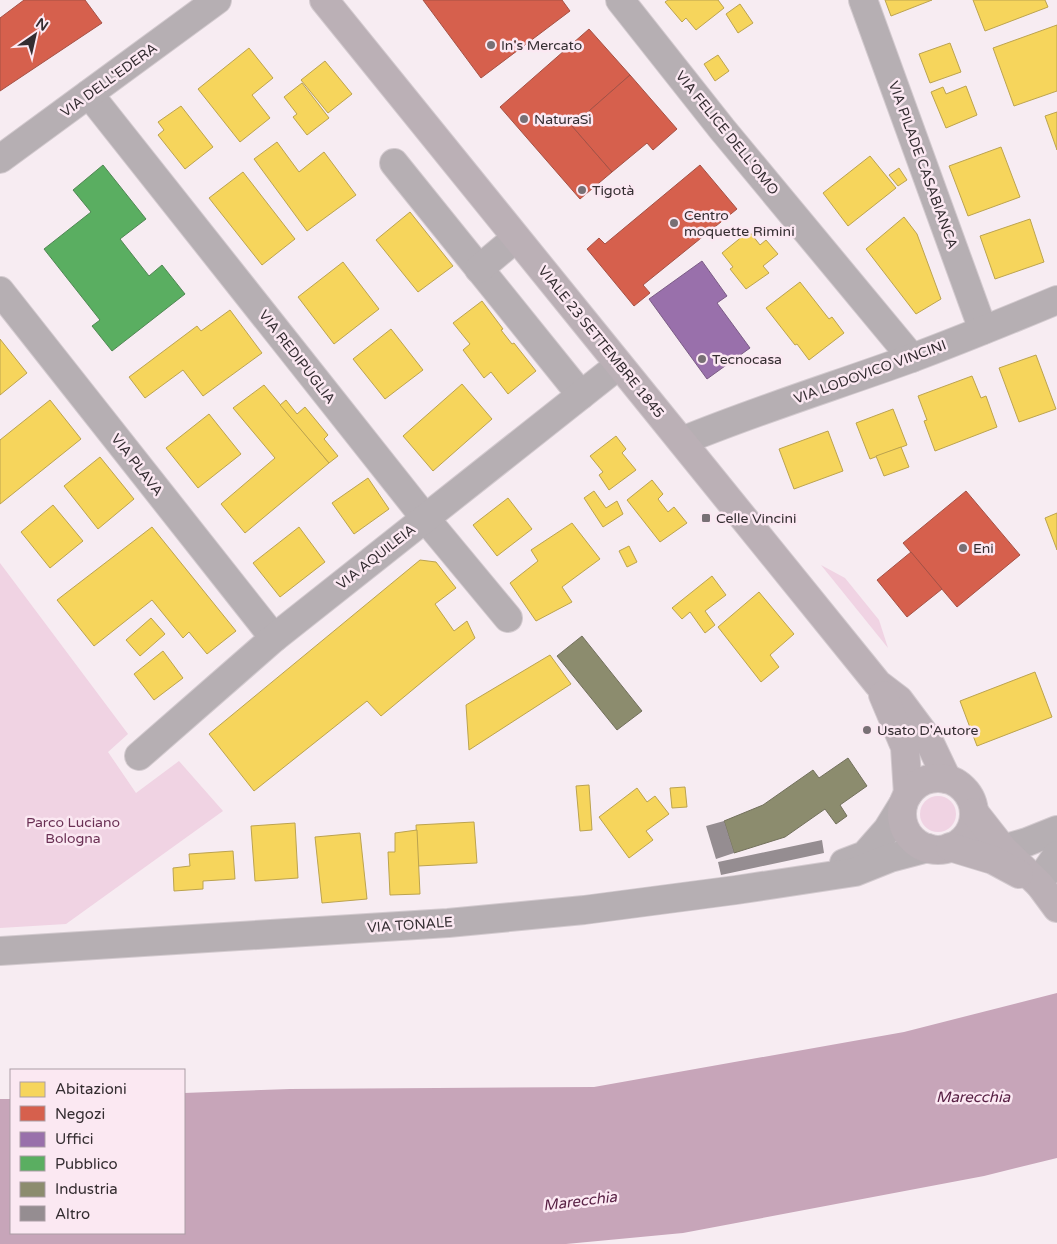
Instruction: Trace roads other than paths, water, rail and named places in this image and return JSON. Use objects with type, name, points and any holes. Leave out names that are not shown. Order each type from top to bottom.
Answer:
[{"type":"main road","name":"VIALE 23 SETTEMBRE 1845","points":[[324,0],[878,684],[899,700],[928,739],[947,779],[958,784],[966,792],[974,812],[1002,849],[1048,896]]},
{"type":"main road","name":"VIALE 23 SETTEMBRE 1845","points":[[878,684],[904,747],[906,799],[902,815],[904,826],[910,836],[918,844],[993,860],[1016,872],[1048,896]]},
{"type":"main road","points":[[906,799],[916,786],[925,780],[947,779]]},
{"type":"main road","points":[[939,848],[960,842],[968,834],[974,812]]},
{"type":"street","name":"VIA DELL'EDERA","points":[[0,158],[217,0]]},
{"type":"street","name":"VIA FELICE DELL'OMO","points":[[620,0],[722,129],[912,358]]},
{"type":"street","name":"VIA PILADE CASABIANCA","points":[[863,0],[983,330]]},
{"type":"street","name":"VIA REDIPUGLIA","points":[[89,94],[425,518],[508,618]]},
{"type":"street","points":[[394,163],[581,395]]},
{"type":"street","points":[[480,269],[516,238]]},
{"type":"street","name":"VIA PLAVA","points":[[0,291],[274,638]]},
{"type":"street","name":"VIA LODOVICO VINCINI","points":[[682,441],[719,426],[912,358],[1057,300]]},
{"type":"street","name":"VIA AQUILEIA","points":[[139,756],[274,638],[619,365]]},
{"type":"street","name":"VIA TONALE","points":[[819,878],[845,863],[864,855],[887,830],[906,799]]},
{"type":"street","points":[[1002,849],[1027,842],[1057,830]]},
{"type":"street","name":"VIA TONALE","points":[[0,951],[448,923],[584,910],[855,872],[890,858],[939,848]]},
{"type":"street","points":[[1048,896],[1048,868],[1057,855]]},
{"type":"water","name":"Marecchia","points":[[1057,993],[1057,1158],[984,1176],[683,1233],[566,1244],[0,1244],[0,1099],[10,1099],[10,1234],[185,1234],[185,1093],[290,1089],[594,1087],[904,1032]]},
{"type":"place","name":"In's Mercato","points":[[491,45]]},
{"type":"place","name":"NaturaSì","points":[[524,119]]},
{"type":"place","name":"Tigotà","points":[[582,190]]},
{"type":"place","name":"Centro moquette Rimini","points":[[674,223]]},
{"type":"place","name":"Tecnocasa","points":[[702,359]]},
{"type":"place","name":"Celle Vincini","points":[[706,518]]},
{"type":"place","name":"Eni","points":[[963,548]]},
{"type":"place","name":"Usato D'Autore","points":[[867,730]]},
{"type":"park label","name":"Parco Luciano Bologna","points":[[73,830]]}]
